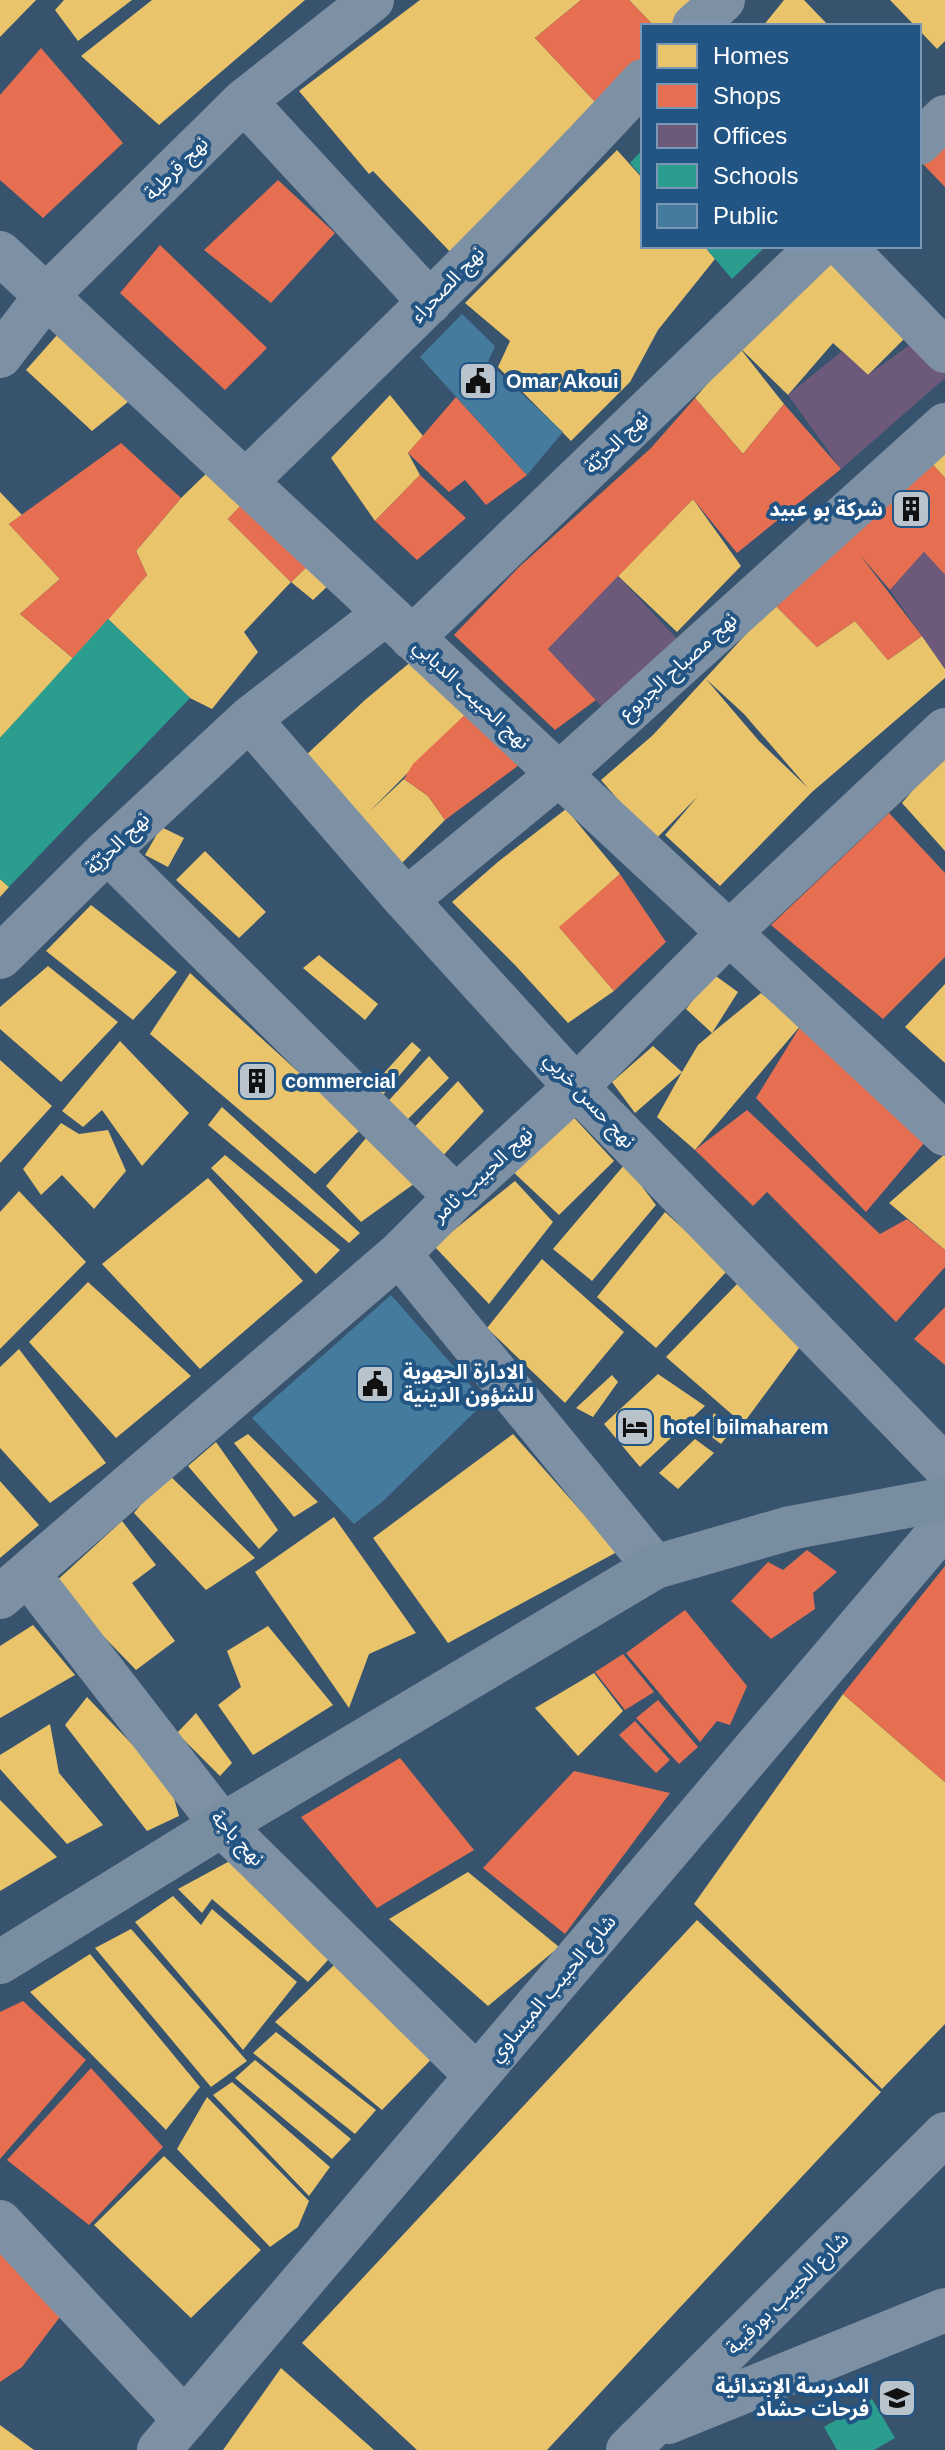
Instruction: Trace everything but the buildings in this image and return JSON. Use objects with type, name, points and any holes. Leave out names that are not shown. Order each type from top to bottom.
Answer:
[{"type":"street","name":"نهج قرطبة","points":[[0,356],[46,296],[244,101],[372,0]]},
{"type":"street","name":"نهج الصحراء","points":[[245,482],[430,302],[560,171],[641,83]]},
{"type":"street","points":[[244,101],[430,302]]},
{"type":"street","points":[[921,141],[945,117]]},
{"type":"street","name":"نهج الحرّيّة","points":[[0,957],[107,851],[249,719],[399,626],[817,248]]},
{"type":"street","points":[[845,248],[945,351]]},
{"type":"street","name":"نهج الحبيب الدبابي","points":[[0,253],[945,1134]]},
{"type":"street","name":"نهج مصباح الجربوع","points":[[406,900],[559,774],[945,425]]},
{"type":"street","name":"نهج حسن خربي","points":[[249,719],[406,900],[576,1087],[945,1467]]},
{"type":"street","name":"نهج الحبيب ثامر","points":[[14,1585],[399,1254],[576,1087],[729,933],[945,730]]},
{"type":"street","points":[[107,851],[456,1197]]},
{"type":"street","points":[[399,1254],[655,1567]]},
{"type":"street","points":[[0,1962],[222,1825],[655,1567],[790,1528],[945,1499]]},
{"type":"street","name":"شارع الحبيب الميساوي","points":[[172,2435],[945,1525]]},
{"type":"street","name":"نهج باجة","points":[[14,1585],[222,1825],[477,2076]]},
{"type":"street","name":"شارع الحبيب بورقيبة","points":[[650,2443],[945,2134]]},
{"type":"street","points":[[0,2222],[172,2435]]},
{"type":"street","points":[[650,2443],[945,2310]]},
{"type":"place","name":"Omar Akoui","points":[[478,381]]},
{"type":"place","name":"شركة بو عبيد","points":[[911,509]]},
{"type":"place","name":"commercial","points":[[257,1081]]},
{"type":"place","name":"الادارة الجهوية للشؤون الدينية","points":[[375,1384]]},
{"type":"place","name":"hotel bilmaharem","points":[[635,1427]]},
{"type":"place","name":"المدرسة الإبتدائية فرحات حشاد","points":[[897,2398]]}]
